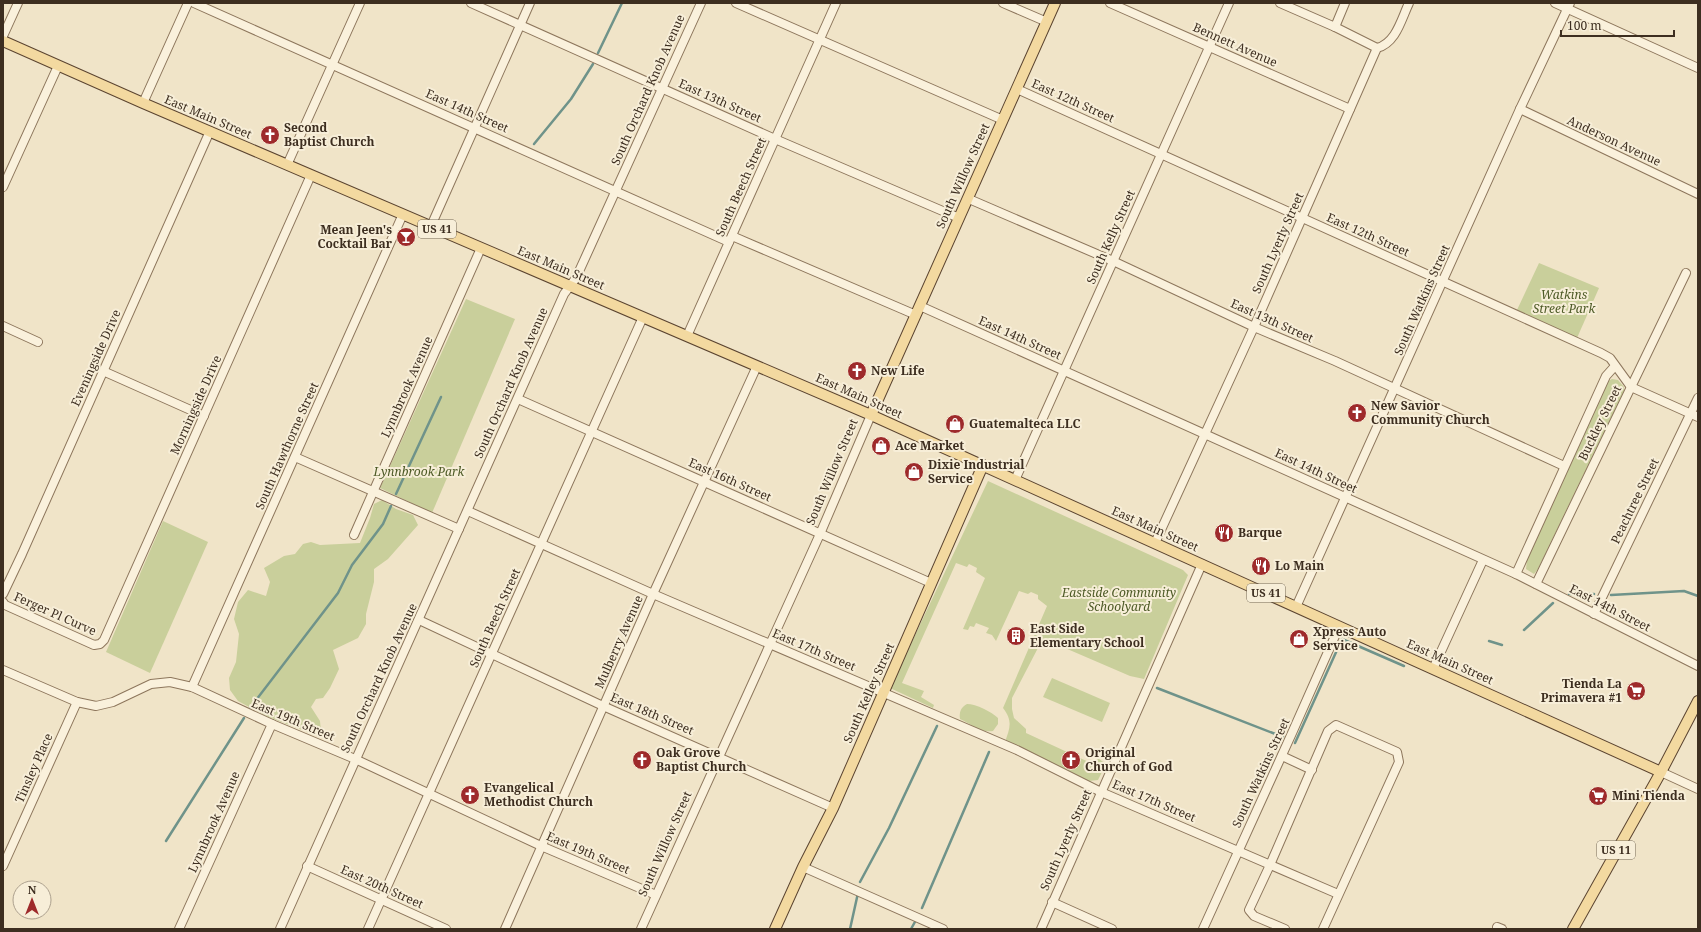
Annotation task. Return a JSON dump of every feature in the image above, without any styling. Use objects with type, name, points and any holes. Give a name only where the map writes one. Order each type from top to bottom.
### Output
[{"type":"main road","name":"South Willow Street","points":[[871,415],[1055,3]]},
{"type":"main road","name":"East Main Street","points":[[3,42],[871,415],[1661,772]]},
{"type":"main road","name":"South Kelley Street","points":[[775,929],[803,867],[833,808],[882,692],[982,466]]},
{"type":"main road","name":"US 11","points":[[1573,929],[1661,772],[1698,701]]},
{"type":"street","points":[[3,36],[18,3]]},
{"type":"street","points":[[143,103],[188,3]]},
{"type":"street","name":"East 14th Street","points":[[194,3],[616,191],[731,239],[918,310],[1064,370],[1516,574],[1698,666]]},
{"type":"street","points":[[288,164],[360,3]]},
{"type":"street","name":"East 13th Street","points":[[471,3],[776,139],[959,218]]},
{"type":"street","points":[[431,226],[530,3]]},
{"type":"street","name":"South Orchard Knob Avenue","points":[[280,929],[564,294],[576,278],[701,3]]},
{"type":"street","points":[[736,3],[1002,120]]},
{"type":"street","name":"South Beech Street","points":[[687,336],[836,3]]},
{"type":"street","points":[[1003,3],[1047,22]]},
{"type":"street","name":"Bennett Avenue","points":[[1110,3],[1210,46],[1350,110]]},
{"type":"street","name":"South Kelly Street","points":[[1015,480],[1229,3]]},
{"type":"street","points":[[1280,3],[1335,27],[1377,48],[1385,46],[1391,41],[1409,3]]},
{"type":"street","points":[[1335,27],[1345,3]]},
{"type":"street","points":[[1555,3],[1569,6],[1698,68]]},
{"type":"street","name":"South Watkins Street","points":[[1296,607],[1520,109],[1569,6]]},
{"type":"street","name":"South Lyerly Street","points":[[1155,543],[1254,327],[1377,48]]},
{"type":"street","points":[[3,187],[58,66]]},
{"type":"street","name":"East 12th Street","points":[[1016,89],[1601,353],[1610,358],[1631,386],[1694,416]]},
{"type":"street","name":"Anderson Avenue","points":[[1520,109],[1698,194]]},
{"type":"street","name":"Eveningside Drive","points":[[3,594],[210,131]]},
{"type":"street","name":"Morningside Drive","points":[[100,644],[105,636],[204,416],[311,174]]},
{"type":"street","name":"East 13th Street","points":[[968,199],[1113,261],[1254,327],[1336,362],[1564,466]]},
{"type":"street","name":"South Hawthorne Street","points":[[192,687],[404,214]]},
{"type":"street","name":"Lynnbrook Avenue","points":[[354,535],[481,248]]},
{"type":"street","name":"Buckley Street","points":[[1536,584],[1686,273]]},
{"type":"street","name":"South Beech Street","points":[[368,929],[430,794],[643,317]]},
{"type":"street","points":[[3,326],[38,342]]},
{"type":"street","name":"Mulberry Avenue","points":[[505,929],[653,594],[756,366]]},
{"type":"street","name":"Buckley Street","points":[[1516,574],[1606,376],[1616,366]]},
{"type":"street","points":[[103,371],[204,416]]},
{"type":"street","name":"Peachtree Street","points":[[1594,614],[1694,416],[1698,398]]},
{"type":"street","name":"East 16th Street","points":[[518,399],[931,584]]},
{"type":"street","name":"South Willow Street","points":[[641,929],[820,534],[871,415]]},
{"type":"street","points":[[295,458],[459,529]]},
{"type":"street","name":"East 17th Street","points":[[468,510],[653,594],[1017,750],[1101,792],[1338,894]]},
{"type":"street","points":[[1433,669],[1483,560]]},
{"type":"street","name":"South Lyerly Street","points":[[1041,929],[1202,564]]},
{"type":"street","name":"Ferger Pl Curve","points":[[3,602],[5,605],[94,645],[100,644]]},
{"type":"street","name":"East 18th Street","points":[[419,620],[604,706],[833,808]]},
{"type":"street","name":"South Watkins Street","points":[[1203,929],[1339,627]]},
{"type":"street","name":"East 19th Street","points":[[3,670],[77,702],[96,706],[113,702],[151,684],[170,682],[192,687],[272,724],[355,759],[541,846],[656,895]]},
{"type":"street","name":"Tinsley Place","points":[[3,866],[77,702]]},
{"type":"street","name":"Lynnbrook Avenue","points":[[179,929],[272,724]]},
{"type":"street","points":[[1285,929],[1254,916],[1249,910],[1328,731],[1336,726],[1397,752],[1399,762],[1323,929]]},
{"type":"street","points":[[1282,756],[1312,770]]},
{"type":"street","name":"East Main Street","points":[[1661,772],[1698,789]]},
{"type":"street","name":"East 20th Street","points":[[307,866],[446,929]]},
{"type":"street","points":[[803,867],[943,929]]},
{"type":"street","points":[[1052,902],[1112,929]]},
{"type":"green space","name":"Watkins Street Park","points":[[1539,263],[1599,288],[1577,338],[1517,310]]},
{"type":"green space","name":"Lynnbrook Park","points":[[466,299],[515,319],[432,513],[380,488]]},
{"type":"green space","points":[[1612,379],[1618,380],[1624,387],[1624,391],[1538,569],[1534,574],[1526,569],[1527,560],[1606,382]]},
{"type":"green space","name":"Eastside Community Schoolyard","points":[[988,481],[1183,570],[1188,575],[1144,679],[1130,676],[1051,642],[1039,646],[1012,698],[1014,718],[1026,729],[1026,733],[1093,764],[1095,759],[1099,759],[1106,764],[1098,780],[1089,781],[1005,742],[1010,725],[1003,708],[1047,606],[1038,599],[1038,595],[1031,592],[1028,594],[1019,591],[996,641],[992,635],[986,633],[989,628],[976,623],[974,627],[970,626],[968,630],[963,629],[985,578],[976,572],[977,568],[969,564],[967,567],[956,563],[902,683],[924,691],[921,697],[934,705],[933,708],[890,688]]},
{"type":"green space","points":[[382,500],[396,509],[413,515],[418,525],[388,559],[374,569],[374,582],[366,614],[366,624],[358,638],[333,650],[339,669],[330,688],[323,698],[316,699],[311,707],[320,721],[321,732],[315,735],[266,716],[238,701],[230,690],[229,678],[236,662],[239,634],[234,619],[238,602],[248,590],[266,596],[270,582],[264,568],[284,556],[295,554],[303,544],[311,542],[320,545],[360,543],[374,504]]},
{"type":"green space","points":[[163,521],[208,542],[150,673],[106,652]]},
{"type":"green space","points":[[1052,678],[1110,703],[1102,722],[1043,697]]},
{"type":"green space","points":[[967,704],[975,705],[984,709],[998,718],[998,724],[993,731],[984,731],[960,719],[961,710]]},
{"type":"waterway","points":[[598,53],[622,3]]},
{"type":"waterway","points":[[534,144],[571,99],[593,64]]},
{"type":"waterway","points":[[396,494],[441,397]]},
{"type":"waterway","points":[[250,708],[338,593],[352,565],[383,524],[391,506]]},
{"type":"waterway","points":[[1611,595],[1684,591],[1698,596]]},
{"type":"waterway","points":[[1569,594],[1594,594]]},
{"type":"waterway","points":[[1524,630],[1553,603]]},
{"type":"waterway","points":[[1295,743],[1342,639],[1404,666]]},
{"type":"waterway","points":[[1489,641],[1502,645]]},
{"type":"waterway","points":[[1157,688],[1283,737]]},
{"type":"waterway","points":[[166,841],[244,718]]},
{"type":"waterway","points":[[860,882],[889,828],[937,726]]},
{"type":"waterway","points":[[922,908],[989,752]]},
{"type":"waterway","points":[[850,929],[858,893]]},
{"type":"waterway","points":[[911,929],[916,920]]},
{"type":"place","name":"Second Baptist Church","points":[[270,135]]},
{"type":"place","name":"Mean Jeen's Cocktail Bar","points":[[406,237]]},
{"type":"place","name":"New Life","points":[[857,371]]},
{"type":"place","name":"New Savior Community Church","points":[[1357,413]]},
{"type":"place","name":"Guatemalteca LLC","points":[[955,424]]},
{"type":"place","name":"Ace Market","points":[[881,446]]},
{"type":"place","name":"Dixie Industrial Service","points":[[914,472]]},
{"type":"place","name":"Barque","points":[[1224,533]]},
{"type":"place","name":"Lo Main","points":[[1261,566]]},
{"type":"place","name":"East Side Elementary School","points":[[1016,636]]},
{"type":"place","name":"Xpress Auto Service","points":[[1299,639]]},
{"type":"place","name":"Tienda La Primavera #1","points":[[1636,691]]},
{"type":"place","name":"Oak Grove Baptist Church","points":[[642,760]]},
{"type":"place","name":"Original Church of God","points":[[1071,760]]},
{"type":"place","name":"Evangelical Methodist Church","points":[[470,795]]},
{"type":"place","name":"Mini Tienda","points":[[1598,796]]}]
